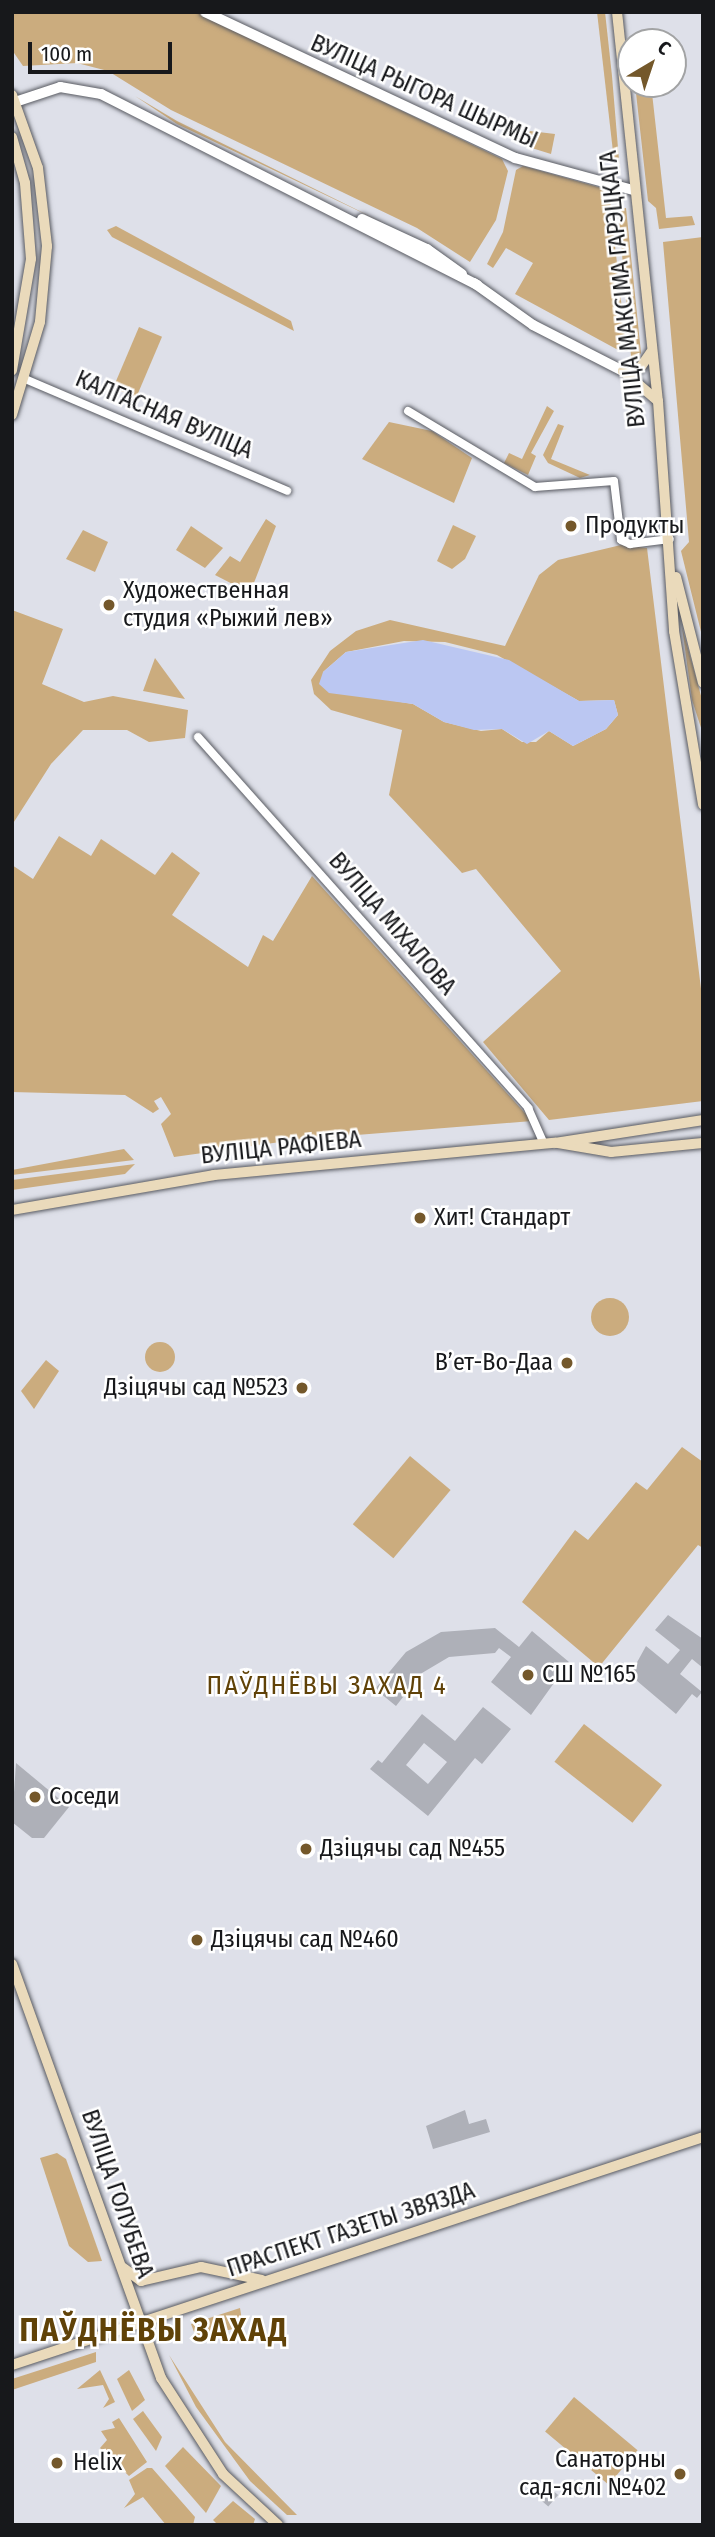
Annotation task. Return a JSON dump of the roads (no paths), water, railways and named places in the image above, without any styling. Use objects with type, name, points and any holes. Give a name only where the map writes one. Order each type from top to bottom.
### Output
[{"type":"main road","name":"ВУЛІЦА МАКСІМА ГАРЭЦКАГА","points":[[618,12],[632,190],[670,539],[674,631],[703,805]]},
{"type":"main road","points":[[12,415],[26,379],[40,322],[47,246],[38,168],[13,100]]},
{"type":"main road","points":[[12,137],[25,183],[31,246],[28,298],[12,370]]},
{"type":"main road","points":[[623,372],[640,368],[651,352]]},
{"type":"main road","points":[[623,372],[657,401]]},
{"type":"main road","name":"ВУЛІЦА МАКСІМА ГАРЭЦКАГА","points":[[671,562],[703,683]]},
{"type":"main road","name":"ВУЛІЦА РАФІЕВА","points":[[12,1210],[228,1173],[550,1143],[699,1120]]},
{"type":"main road","name":"ВУЛІЦА РАФІЕВА","points":[[550,1143],[611,1152],[699,1144]]},
{"type":"main road","name":"ВУЛІЦА ГОЛУБЕВА","points":[[12,1964],[140,2324],[162,2378],[194,2435],[229,2480],[278,2525]]},
{"type":"main road","name":"ПРАСПЕКТ ГАЗЕТЫ ЗВЯЗДА","points":[[12,2365],[703,2137]]},
{"type":"main road","points":[[119,2262],[141,2281],[197,2267],[265,2280]]},
{"type":"street","name":"ВУЛІЦА РЫГОРА ШЫРМЫ","points":[[205,12],[503,153],[572,177],[632,190]]},
{"type":"street","points":[[13,100],[60,87],[101,94],[336,209],[427,248],[533,325],[623,372]]},
{"type":"street","name":"КАЛГАСНАЯ ВУЛІЦА","points":[[26,379],[286,491]]},
{"type":"street","points":[[408,411],[535,487],[614,481],[621,540],[629,544],[670,539]]},
{"type":"street","name":"ВУЛІЦА МІХАЛОВА","points":[[198,737],[528,1108],[550,1143]]},
{"type":"water","points":[[423,640],[509,660],[579,701],[614,700],[618,715],[606,729],[573,746],[549,731],[527,744],[502,729],[474,730],[444,722],[413,704],[329,693],[319,684],[323,672],[346,652]]},
{"type":"place","name":"Продукты","points":[[571,526]]},
{"type":"place","name":"Художественная студия «Рыжий лев»","points":[[109,605]]},
{"type":"place","name":"Хит! Стандарт","points":[[420,1218]]},
{"type":"place","name":"Вʼет-Во-Даа","points":[[567,1363]]},
{"type":"place","name":"Дзіцячы сад №523","points":[[302,1388]]},
{"type":"place","name":"СШ №165","points":[[528,1675]]},
{"type":"place","name":"Соседи","points":[[35,1797]]},
{"type":"place","name":"Дзіцячы сад №455","points":[[306,1849]]},
{"type":"place","name":"Дзіцячы сад №460","points":[[197,1940]]},
{"type":"place","name":"Helix","points":[[57,2463]]},
{"type":"place","name":"Санаторны сад-яслі №402","points":[[680,2474]]},
{"type":"district","name":"ПАЎДНЁВЫ ЗАХАД 4","points":[[327,1686]]},
{"type":"district","name":"ПАЎДНЁВЫ ЗАХАД","points":[[154,2330]]}]
